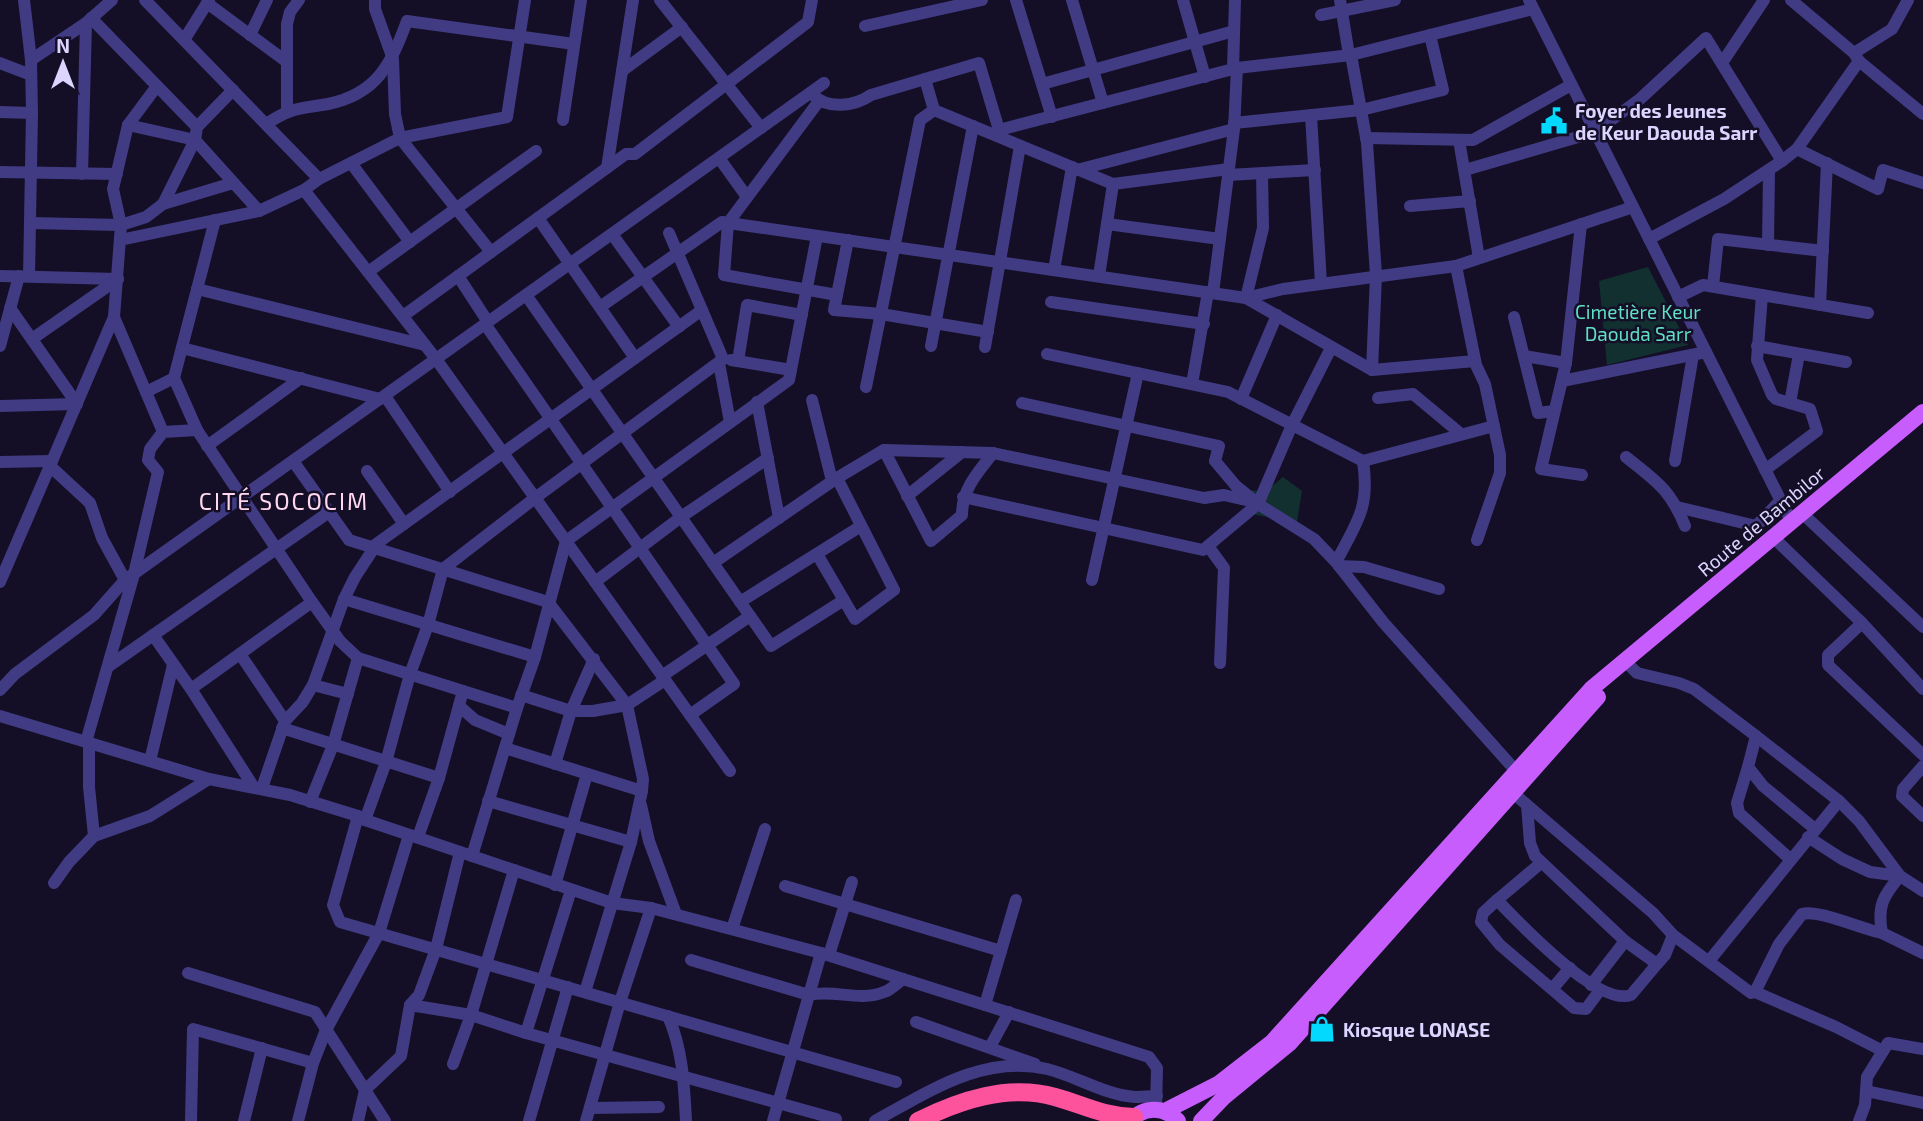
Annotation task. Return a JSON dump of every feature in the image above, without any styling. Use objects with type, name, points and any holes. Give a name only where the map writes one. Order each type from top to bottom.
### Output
[{"type":"highway","points":[[919,1121],[971,1099],[1022,1091],[1055,1097],[1101,1113],[1132,1119]]},
{"type":"main road","name":"Route de Bambilor","points":[[1623,664],[1798,518],[1920,421]]},
{"type":"main road","points":[[1132,1119],[1148,1110],[1164,1109],[1218,1084],[1282,1033],[1591,689],[1623,664]]},
{"type":"main road","points":[[1201,1121],[1224,1097],[1290,1043],[1604,690],[1623,664]]},
{"type":"street","points":[[0,346],[10,308],[24,276],[30,223],[31,60],[24,0]]},
{"type":"street","points":[[31,60],[88,21],[112,0]]},
{"type":"street","points":[[145,0],[319,179]]},
{"type":"street","points":[[250,35],[267,0]]},
{"type":"street","points":[[287,110],[287,24],[290,12],[299,0]]},
{"type":"street","points":[[375,0],[375,9],[393,59],[395,114],[400,138],[491,252]]},
{"type":"street","points":[[120,240],[260,211],[400,138],[507,117],[525,0]]},
{"type":"street","points":[[563,120],[581,0]]},
{"type":"street","points":[[607,168],[633,0]]},
{"type":"street","points":[[660,0],[761,128]]},
{"type":"street","points":[[403,316],[626,154],[635,154],[808,22],[812,0]]},
{"type":"street","points":[[865,26],[982,0]]},
{"type":"street","points":[[1016,0],[1052,117]]},
{"type":"street","points":[[1072,0],[1103,103]]},
{"type":"street","points":[[1183,0],[1205,77]]},
{"type":"street","points":[[1192,384],[1220,239],[1234,126],[1235,0]]},
{"type":"street","points":[[1321,15],[1341,6],[1395,0]]},
{"type":"street","points":[[1722,63],[1763,0]]},
{"type":"street","points":[[1791,0],[1856,57],[1920,107]]},
{"type":"street","points":[[1649,239],[1724,199],[1797,149],[1856,57],[1892,29],[1908,0]]},
{"type":"street","points":[[184,40],[208,1],[287,62]]},
{"type":"street","points":[[998,133],[1235,69],[1350,55],[1531,5],[1678,297],[1699,354],[1780,501],[1923,627]]},
{"type":"street","points":[[1341,6],[1366,138],[1376,275],[1372,370]]},
{"type":"street","points":[[88,21],[157,86],[233,183],[260,211]]},
{"type":"street","points":[[82,174],[88,21]]},
{"type":"street","points":[[266,124],[287,110],[331,103],[365,90],[393,59],[407,21],[574,44]]},
{"type":"street","points":[[622,71],[682,27]]},
{"type":"street","points":[[1042,84],[1234,31]]},
{"type":"street","points":[[1075,169],[1234,126],[1361,110],[1443,90],[1430,35]]},
{"type":"street","points":[[1465,170],[1595,132],[1640,99],[1706,38],[1782,161]]},
{"type":"street","points":[[0,63],[31,75]]},
{"type":"street","points":[[815,97],[828,104],[855,103],[871,95],[979,63],[998,133]]},
{"type":"street","points":[[925,79],[934,110]]},
{"type":"street","points":[[824,83],[728,223],[724,275],[837,295]]},
{"type":"street","points":[[1366,138],[1473,140],[1571,85]]},
{"type":"street","points":[[0,582],[114,317],[121,225],[113,189],[128,125],[157,86]]},
{"type":"street","points":[[163,204],[196,134],[233,90]]},
{"type":"street","points":[[0,690],[15,674],[93,615],[130,577],[761,128],[815,97]]},
{"type":"street","points":[[934,110],[998,133],[1020,146],[1113,184],[1228,172],[1314,170]]},
{"type":"street","points":[[866,387],[920,120],[934,110]]},
{"type":"street","points":[[0,112],[32,113]]},
{"type":"street","points":[[1311,115],[1321,283]]},
{"type":"street","points":[[128,125],[196,134]]},
{"type":"street","points":[[931,346],[973,126]]},
{"type":"street","points":[[1459,140],[1479,258]]},
{"type":"street","points":[[985,347],[1020,146]]},
{"type":"street","points":[[1797,149],[1878,189],[1883,170],[1923,183]]},
{"type":"street","points":[[368,272],[536,151]]},
{"type":"street","points":[[719,158],[747,197]]},
{"type":"street","points":[[351,163],[410,242]]},
{"type":"street","points":[[1820,305],[1827,163]]},
{"type":"street","points":[[1054,270],[1075,169]]},
{"type":"street","points":[[1768,245],[1769,170]]},
{"type":"street","points":[[0,172],[117,174]]},
{"type":"street","points":[[1246,298],[1263,228],[1262,173]]},
{"type":"street","points":[[30,223],[121,225],[146,218],[163,204],[233,183]]},
{"type":"street","points":[[1099,276],[1113,184]]},
{"type":"street","points":[[304,190],[436,359],[730,771]]},
{"type":"street","points":[[1410,206],[1470,201]]},
{"type":"street","points":[[600,307],[722,222],[1246,298],[1321,283],[1456,266],[1633,207]]},
{"type":"street","points":[[538,218],[635,358]]},
{"type":"street","points":[[215,220],[174,378],[207,446],[312,602],[340,641],[358,658],[463,691],[571,711],[593,711],[627,705],[750,616]]},
{"type":"street","points":[[1107,224],[1220,239]]},
{"type":"street","points":[[1581,224],[1566,363],[1541,468],[1582,475]]},
{"type":"street","points":[[669,233],[721,361],[730,422]]},
{"type":"street","points":[[612,234],[678,327]]},
{"type":"street","points":[[358,1121],[365,1090],[401,1056],[410,1005],[419,995],[466,854],[488,801],[535,657],[566,541],[789,380],[817,236]]},
{"type":"street","points":[[1713,286],[1718,239],[1823,251]]},
{"type":"street","points":[[848,240],[834,310],[881,314],[988,332]]},
{"type":"street","points":[[1456,266],[1475,361],[1485,384],[1500,454],[1500,473],[1476,540]]},
{"type":"street","points":[[0,276],[118,279]]},
{"type":"street","points":[[458,276],[551,419],[734,684],[690,715]]},
{"type":"street","points":[[32,339],[118,279]]},
{"type":"street","points":[[1678,297],[1703,285],[1868,313]]},
{"type":"street","points":[[197,289],[425,345]]},
{"type":"street","points":[[526,295],[771,646],[844,600]]},
{"type":"street","points":[[1762,295],[1757,360],[1772,395],[1780,401],[1810,409],[1817,431],[1765,470]]},
{"type":"street","points":[[1246,298],[1372,370],[1475,361]]},
{"type":"street","points":[[1051,302],[1204,324]]},
{"type":"street","points":[[738,361],[747,305],[802,315]]},
{"type":"street","points":[[10,308],[76,404]]},
{"type":"street","points":[[257,787],[284,725],[313,685],[344,599],[373,548],[702,310]]},
{"type":"street","points":[[1241,399],[1277,315]]},
{"type":"street","points":[[114,317],[163,432]]},
{"type":"street","points":[[1514,317],[1538,413],[1554,411]]},
{"type":"street","points":[[1757,346],[1846,362]]},
{"type":"street","points":[[182,348],[382,397],[450,492]]},
{"type":"street","points":[[963,497],[1203,550],[1258,504],[1292,425],[1331,348]]},
{"type":"street","points":[[1047,354],[1228,392],[1363,461],[1494,426]]},
{"type":"street","points":[[1562,381],[1699,354]]},
{"type":"street","points":[[1675,461],[1699,354]]},
{"type":"street","points":[[1790,403],[1799,354]]},
{"type":"street","points":[[1524,356],[1566,363]]},
{"type":"street","points":[[791,370],[738,361],[721,361],[443,569],[386,762],[361,818],[333,905],[340,922],[895,1082]]},
{"type":"street","points":[[1092,580],[1138,373]]},
{"type":"street","points":[[146,392],[174,378]]},
{"type":"street","points":[[207,446],[301,378]]},
{"type":"street","points":[[1378,398],[1413,394],[1461,433]]},
{"type":"street","points":[[812,400],[834,480],[894,590],[855,619],[817,554]]},
{"type":"street","points":[[757,402],[779,518]]},
{"type":"street","points":[[1022,403],[1219,446],[1215,461],[1236,486],[1258,504],[1314,539],[1338,564],[1383,622],[1516,771]]},
{"type":"street","points":[[0,406],[76,404]]},
{"type":"street","points":[[94,836],[88,742],[158,472],[148,460],[150,449],[163,432],[197,430]]},
{"type":"street","points":[[713,563],[834,480],[884,450],[993,453],[1204,498],[1224,495],[1258,504]]},
{"type":"street","points":[[884,450],[931,541],[962,515],[963,497],[972,480],[993,453]]},
{"type":"street","points":[[907,496],[962,452]]},
{"type":"street","points":[[1626,457],[1665,488],[1685,526]]},
{"type":"street","points":[[595,582],[681,517],[768,458]]},
{"type":"street","points":[[293,461],[349,540],[548,602],[627,705],[643,779],[641,795],[631,842],[585,992]]},
{"type":"street","points":[[1338,564],[1363,510],[1366,482],[1363,461]]},
{"type":"street","points":[[0,462],[51,463],[88,500],[102,538],[130,577]]},
{"type":"street","points":[[367,471],[404,524]]},
{"type":"street","points":[[1677,507],[1756,526],[1780,501]]},
{"type":"street","points":[[109,666],[329,512]]},
{"type":"street","points":[[740,602],[861,526]]},
{"type":"street","points":[[1774,538],[1862,624],[1923,689]]},
{"type":"street","points":[[1208,546],[1224,568],[1220,663]]},
{"type":"street","points":[[1338,564],[1364,567],[1439,589]]},
{"type":"street","points":[[344,599],[535,657]]},
{"type":"street","points":[[191,689],[312,602]]},
{"type":"street","points":[[1862,624],[1828,655],[1828,665],[1923,755]]},
{"type":"street","points":[[153,635],[257,787]]},
{"type":"street","points":[[240,654],[284,725],[333,745],[439,778]]},
{"type":"street","points":[[310,802],[333,745],[358,658]]},
{"type":"street","points":[[555,764],[571,711],[594,659]]},
{"type":"street","points":[[1623,664],[1637,673],[1694,689],[1839,801],[1860,821],[1900,876],[1923,891]]},
{"type":"street","points":[[150,761],[173,665]]},
{"type":"street","points":[[313,685],[348,694]]},
{"type":"street","points":[[298,1121],[313,1063],[326,1030],[379,933],[413,836],[439,778],[463,691]]},
{"type":"street","points":[[458,706],[475,720],[509,734]]},
{"type":"street","points":[[0,716],[209,779],[257,787],[310,802],[612,903],[651,908],[825,954],[1149,1057],[1157,1069],[1164,1109]]},
{"type":"street","points":[[1756,736],[1737,803],[1739,813],[1790,859]]},
{"type":"street","points":[[505,748],[587,774],[641,795]]},
{"type":"street","points":[[1923,766],[1903,789],[1902,796],[1923,816]]},
{"type":"street","points":[[1748,767],[1763,786],[1811,833],[1842,859],[1870,872],[1900,876]]},
{"type":"street","points":[[555,885],[587,774]]},
{"type":"street","points":[[54,883],[69,862],[94,836],[150,816],[209,779]]},
{"type":"street","points":[[1512,792],[1653,913],[1673,934],[1746,990],[1836,1027],[1883,1051]]},
{"type":"street","points":[[641,795],[649,841],[676,915]]},
{"type":"street","points":[[488,801],[571,827],[631,842]]},
{"type":"street","points":[[1709,961],[1839,801]]},
{"type":"street","points":[[1527,805],[1530,843],[1541,863],[1625,941],[1657,964]]},
{"type":"street","points":[[732,929],[765,829]]},
{"type":"street","points":[[1541,863],[1483,913],[1483,928],[1508,952],[1580,1010],[1586,1009],[1596,987],[1625,941]]},
{"type":"street","points":[[453,1064],[471,1015],[514,870]]},
{"type":"street","points":[[1882,933],[1878,912],[1888,891],[1900,876]]},
{"type":"street","points":[[773,1121],[809,995],[852,882]]},
{"type":"street","points":[[785,886],[1001,951]]},
{"type":"street","points":[[526,1033],[571,890]]},
{"type":"street","points":[[985,1005],[1016,900]]},
{"type":"street","points":[[1497,900],[1570,968],[1614,997],[1631,995],[1665,955],[1673,934]]},
{"type":"street","points":[[586,1121],[620,1002],[651,908]]},
{"type":"street","points":[[1755,992],[1779,944],[1802,914],[1820,913],[1882,933],[1923,953]]},
{"type":"street","points":[[691,960],[809,995],[821,992],[862,996],[885,992],[903,979]]},
{"type":"street","points":[[1553,988],[1570,968]]},
{"type":"street","points":[[188,973],[314,1012],[385,1121]]},
{"type":"street","points":[[533,1120],[568,987]]},
{"type":"street","points":[[410,1005],[471,1015],[526,1033],[836,1119]]},
{"type":"street","points":[[990,1047],[1009,1012]]},
{"type":"street","points":[[668,1016],[678,1038],[684,1077],[686,1121]]},
{"type":"street","points":[[916,1022],[1164,1109]]},
{"type":"street","points":[[191,1121],[193,1029],[313,1063]]},
{"type":"street","points":[[1859,1121],[1866,1105],[1867,1077],[1888,1043],[1923,1049]]},
{"type":"street","points":[[244,1121],[262,1048]]},
{"type":"street","points":[[875,1121],[938,1086],[975,1071],[999,1067],[1046,1069]]},
{"type":"street","points":[[1866,1091],[1923,1103]]},
{"type":"street","points":[[634,1107],[634,1121]]},
{"type":"street","points":[[590,1108],[659,1107]]},
{"type":"green space","name":"Cimetière Keur Daouda Sarr","points":[[1648,267],[1688,345],[1607,365],[1599,281]]},
{"type":"green space","points":[[1283,477],[1302,491],[1297,522],[1256,515],[1248,503],[1250,490],[1265,492]]},
{"type":"place","name":"Foyer des Jeunes de Keur Daouda Sarr","points":[[1554,121]]},
{"type":"place","name":"Kiosque LONASE","points":[[1322,1029]]},
{"type":"district","name":"CITÉ SOCOCIM","points":[[284,501]]}]
